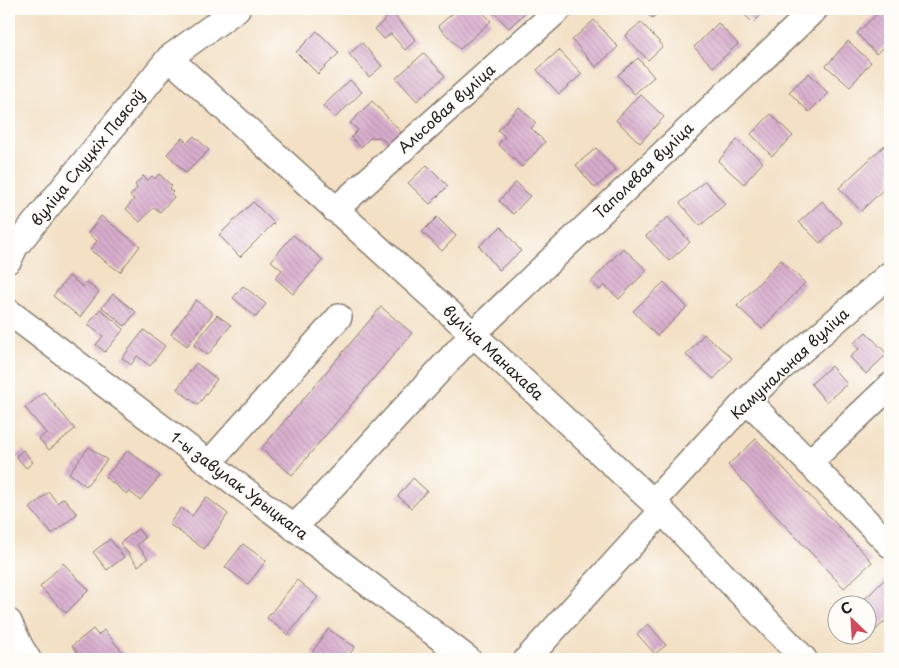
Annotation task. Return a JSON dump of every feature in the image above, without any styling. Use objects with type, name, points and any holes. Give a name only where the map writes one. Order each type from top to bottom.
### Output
[{"type":"street","points":[[169,58],[237,9]]},
{"type":"street","name":"Альсовая вуліца","points":[[335,210],[559,9]]},
{"type":"street","name":"Таполевая вуліца","points":[[294,528],[473,334],[815,9]]},
{"type":"street","name":"вуліца Манахава","points":[[169,58],[473,334],[658,507],[804,659]]},
{"type":"street","name":"вуліца Слуцкіх Паясоў","points":[[9,260],[15,248],[169,58]]},
{"type":"street","name":"Камунальная вуліца","points":[[527,659],[747,400],[890,274]]},
{"type":"street","name":"1-ы завулак Урыцкага","points":[[9,312],[468,659]]},
{"type":"street","points":[[209,464],[339,317]]},
{"type":"street","points":[[809,463],[888,393]]},
{"type":"street","points":[[747,400],[890,545]]},
{"type":"street","points":[[9,622],[28,659]]},
{"type":"building","points":[[458,9],[480,9],[491,21],[460,49],[438,26]]},
{"type":"building","points":[[490,9],[529,9],[509,28]]},
{"type":"building","points":[[643,9],[663,9],[652,18]]},
{"type":"building","points":[[739,9],[767,9],[753,23]]},
{"type":"building","points":[[882,9],[889,9],[890,11],[890,40],[876,54],[857,33]]},
{"type":"building","points":[[392,13],[416,40],[405,50],[391,34],[384,39],[375,29]]},
{"type":"building","points":[[594,20],[618,47],[596,67],[572,40]]},
{"type":"building","points":[[641,22],[663,46],[648,60],[625,36]]},
{"type":"building","points":[[718,23],[738,44],[713,67],[694,47]]},
{"type":"building","points":[[317,31],[339,53],[318,74],[296,52]]},
{"type":"building","points":[[848,41],[871,62],[850,87],[826,66]]},
{"type":"building","points":[[362,43],[382,66],[369,77],[349,54]]},
{"type":"building","points":[[559,50],[582,74],[559,94],[537,70]]},
{"type":"building","points":[[424,53],[445,76],[417,101],[396,78]]},
{"type":"building","points":[[638,58],[654,77],[634,94],[618,75]]},
{"type":"building","points":[[809,73],[828,93],[809,112],[789,92]]},
{"type":"building","points":[[350,80],[362,92],[335,118],[323,106]]},
{"type":"building","points":[[640,94],[664,117],[640,143],[616,120]]},
{"type":"building","points":[[372,101],[401,132],[388,145],[380,137],[370,138],[361,147],[351,137],[358,130],[350,123]]},
{"type":"building","points":[[519,107],[536,123],[531,128],[545,142],[522,167],[498,144],[505,137],[498,130]]},
{"type":"building","points":[[771,114],[793,136],[772,156],[751,134]]},
{"type":"building","points":[[194,136],[209,150],[186,173],[167,154],[182,138],[187,143]]},
{"type":"building","points":[[737,140],[763,162],[744,184],[718,161]]},
{"type":"building","points":[[885,145],[890,150],[890,183],[861,211],[839,188]]},
{"type":"building","points":[[596,148],[616,170],[595,188],[576,165]]},
{"type":"building","points":[[427,165],[448,186],[430,204],[408,183]]},
{"type":"building","points":[[159,174],[172,186],[169,189],[173,192],[171,194],[174,197],[160,212],[154,207],[140,222],[126,209],[134,199],[130,196],[137,188],[135,185],[143,176],[148,180],[152,176],[155,179]]},
{"type":"building","points":[[705,181],[725,204],[700,226],[680,203]]},
{"type":"building","points":[[516,182],[530,196],[513,214],[499,201]]},
{"type":"building","points":[[822,201],[842,223],[820,243],[799,222]]},
{"type":"building","points":[[253,202],[274,223],[240,257],[219,235]]},
{"type":"building","points":[[101,216],[140,246],[120,272],[90,250],[97,241],[88,233]]},
{"type":"building","points":[[437,217],[456,236],[442,251],[422,232]]},
{"type":"building","points":[[668,217],[690,242],[669,261],[646,236]]},
{"type":"building","points":[[501,227],[521,251],[499,270],[479,246]]},
{"type":"building","points":[[293,235],[323,260],[293,294],[275,278],[282,270],[271,261]]},
{"type":"building","points":[[623,248],[647,270],[619,299],[604,285],[600,290],[591,282]]},
{"type":"building","points":[[781,260],[805,283],[762,329],[737,306]]},
{"type":"building","points":[[69,276],[83,287],[86,282],[99,292],[80,317],[53,296]]},
{"type":"building","points":[[664,282],[687,307],[657,336],[633,311]]},
{"type":"building","points":[[243,286],[266,304],[256,317],[233,298]]},
{"type":"building","points":[[113,294],[136,312],[125,326],[102,307]]},
{"type":"building","points":[[196,300],[213,313],[187,346],[171,334]]},
{"type":"building","points":[[381,307],[412,333],[292,475],[261,449]]},
{"type":"building","points":[[100,309],[124,329],[105,352],[96,345],[103,336],[88,325]]},
{"type":"building","points":[[217,315],[231,325],[208,355],[194,345]]},
{"type":"building","points":[[144,330],[165,346],[150,366],[137,356],[131,365],[122,358]]},
{"type":"building","points":[[866,332],[887,354],[866,374],[850,357],[859,349],[854,343]]},
{"type":"building","points":[[704,334],[732,358],[714,379],[686,355]]},
{"type":"building","points":[[196,363],[217,379],[198,405],[177,389]]},
{"type":"building","points":[[831,366],[847,384],[826,402],[811,384]]},
{"type":"building","points":[[44,392],[75,429],[49,450],[39,439],[46,433],[25,408]]},
{"type":"building","points":[[756,439],[872,562],[844,588],[728,465]]},
{"type":"building","points":[[89,447],[107,460],[86,486],[69,473]]},
{"type":"building","points":[[23,450],[33,462],[26,468],[16,456]]},
{"type":"building","points":[[128,450],[160,476],[140,500],[129,491],[127,494],[105,477]]},
{"type":"building","points":[[413,478],[427,491],[411,508],[398,496]]},
{"type":"building","points":[[49,492],[57,503],[64,498],[77,514],[52,534],[30,508]]},
{"type":"building","points":[[206,497],[228,514],[204,549],[169,524],[181,508],[192,516]]},
{"type":"building","points":[[138,529],[145,538],[137,545],[148,558],[138,566],[120,543]]},
{"type":"building","points":[[110,539],[124,557],[107,570],[93,552]]},
{"type":"building","points":[[243,544],[266,561],[248,584],[225,567]]},
{"type":"building","points":[[63,563],[89,590],[66,613],[40,587]]},
{"type":"building","points":[[888,576],[890,578],[890,616],[876,630],[876,596],[868,596]]},
{"type":"building","points":[[297,580],[318,597],[288,635],[267,618]]},
{"type":"building","points":[[648,624],[666,645],[655,654],[637,634]]},
{"type":"building","points":[[93,629],[98,635],[104,630],[125,655],[120,659],[83,659],[72,646]]},
{"type":"building","points":[[328,629],[355,647],[346,659],[319,659],[311,654]]}]
